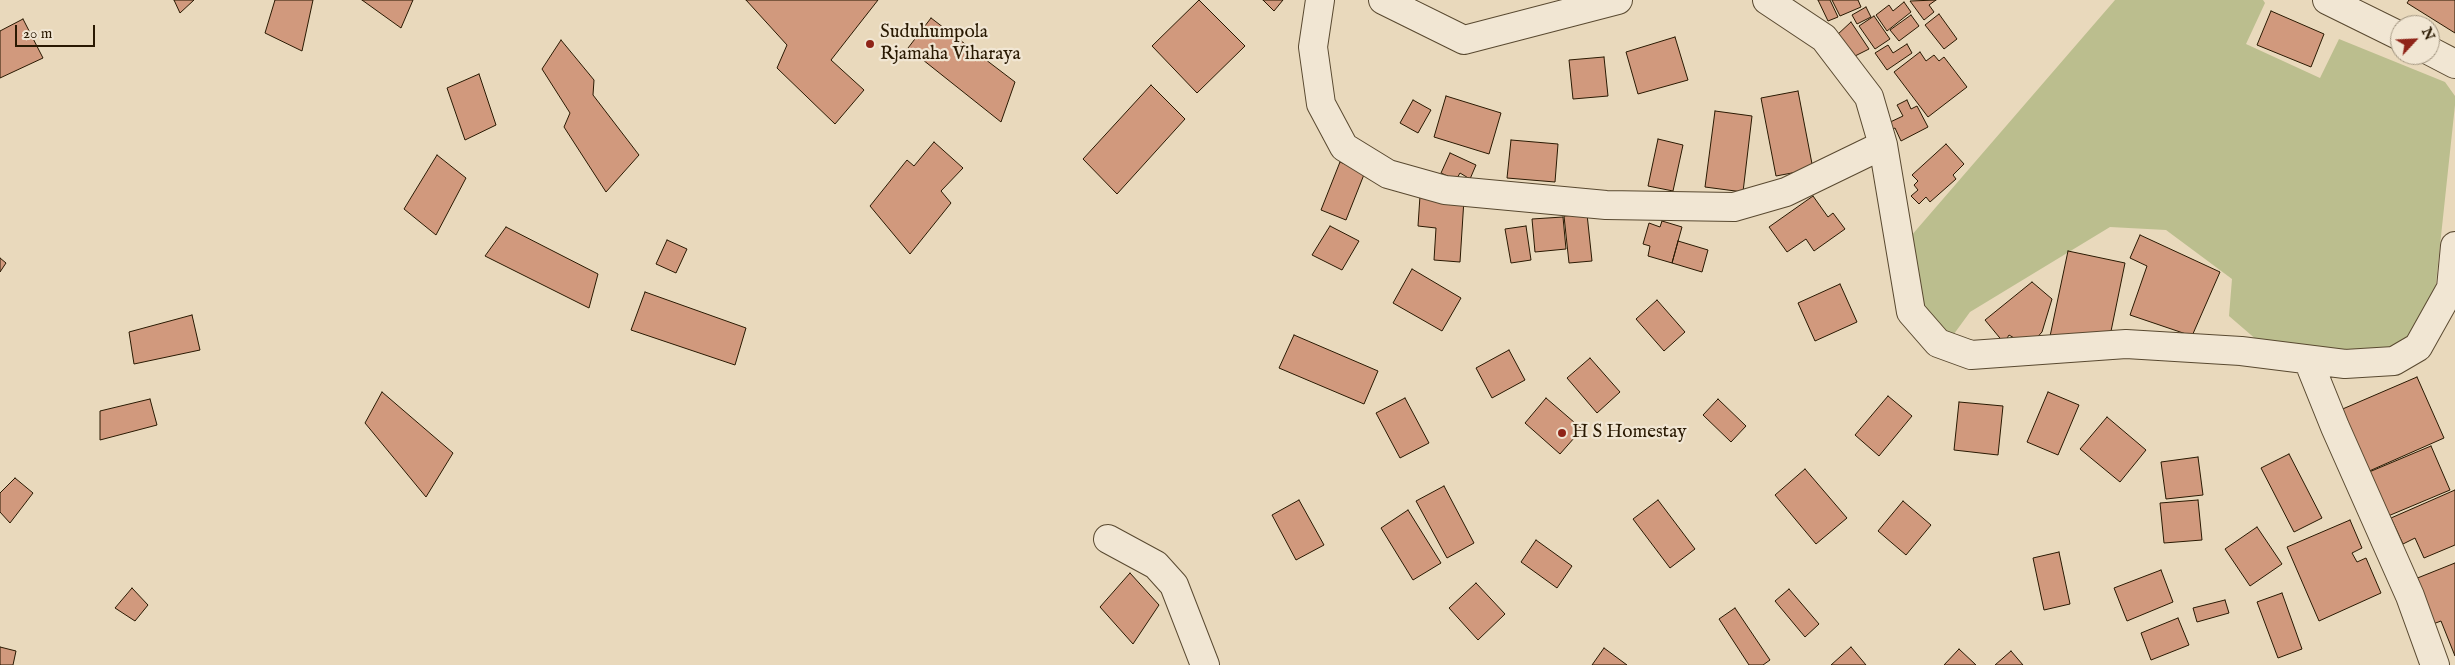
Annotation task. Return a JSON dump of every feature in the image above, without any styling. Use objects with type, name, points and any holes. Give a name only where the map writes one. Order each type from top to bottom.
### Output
[{"type":"street","points":[[1320,0],[1313,47],[1321,104],[1344,148],[1388,174],[1445,190],[1606,205],[1734,207],[1786,192],[1882,145]]},
{"type":"street","points":[[1383,0],[1464,40],[1618,0]]},
{"type":"street","points":[[1767,0],[1824,38],[1869,98],[1882,145],[1911,312],[1938,343],[1972,355],[2126,344],[2241,350],[2345,364],[2394,361],[2418,347],[2451,288],[2455,246]]},
{"type":"street","points":[[2327,0],[2390,31]]},
{"type":"street","points":[[2440,56],[2455,64]]},
{"type":"street","points":[[2308,360],[2335,427],[2410,596],[2435,665]]},
{"type":"street","points":[[1108,539],[1156,565],[1174,585],[1205,665]]},
{"type":"green space","points":[[2115,0],[2263,0],[2265,3],[2246,44],[2320,78],[2339,39],[2390,60],[2390,65],[2403,65],[2445,82],[2455,96],[2433,311],[2410,347],[2377,361],[2258,341],[2229,316],[2232,279],[2166,230],[2110,227],[1970,312],[1951,338],[1910,293],[1911,236]]},
{"type":"building","points":[[174,0],[194,0],[180,13]]},
{"type":"building","points":[[275,0],[313,0],[302,51],[265,33]]},
{"type":"building","points":[[362,0],[413,0],[401,28]]},
{"type":"building","points":[[746,0],[878,0],[831,60],[864,90],[835,124],[777,68],[787,45]]},
{"type":"building","points":[[1199,0],[1245,46],[1197,93],[1152,46]]},
{"type":"building","points":[[1263,0],[1283,0],[1274,11]]},
{"type":"building","points":[[1818,0],[1830,0],[1838,17],[1828,21]]},
{"type":"building","points":[[1832,0],[1858,0],[1861,7],[1840,16]]},
{"type":"building","points":[[1936,0],[1929,5],[1934,12],[1924,20],[1910,1]]},
{"type":"building","points":[[2409,0],[2455,0],[2455,33],[2440,24],[2440,15],[2426,15],[2407,3]]},
{"type":"building","points":[[1904,2],[1911,12],[1887,31],[1876,15],[1889,5],[1893,11]]},
{"type":"building","points":[[1866,7],[1871,17],[1857,24],[1852,15]]},
{"type":"building","points":[[2271,11],[2324,34],[2311,67],[2257,45]]},
{"type":"building","points":[[1939,14],[1957,39],[1944,49],[1925,25]]},
{"type":"building","points":[[1911,15],[1919,26],[1899,41],[1890,30]]},
{"type":"building","points":[[1874,16],[1890,39],[1875,49],[1859,26]]},
{"type":"building","points":[[931,18],[1015,82],[1001,122],[908,48]]},
{"type":"building","points":[[23,19],[43,58],[0,78],[0,31]]},
{"type":"building","points":[[1851,22],[1869,49],[1851,58],[1837,35]]},
{"type":"building","points":[[1675,37],[1688,80],[1638,94],[1626,52]]},
{"type":"building","points":[[561,40],[594,80],[593,95],[639,155],[606,192],[564,127],[570,113],[542,69]]},
{"type":"building","points":[[1907,44],[1912,53],[1887,70],[1875,53],[1888,45],[1893,53]]},
{"type":"building","points":[[1920,52],[1926,61],[1934,55],[1939,61],[1944,57],[1967,87],[1928,117],[1894,72]]},
{"type":"building","points":[[1604,57],[1608,96],[1573,99],[1569,60]]},
{"type":"building","points":[[479,74],[496,125],[465,140],[447,88]]},
{"type":"building","points":[[1151,85],[1185,119],[1117,194],[1083,159]]},
{"type":"building","points":[[1798,91],[1813,169],[1776,176],[1761,98]]},
{"type":"building","points":[[1446,96],[1501,113],[1489,154],[1434,137]]},
{"type":"building","points":[[1413,100],[1431,110],[1418,133],[1400,123]]},
{"type":"building","points":[[1907,100],[1911,109],[1917,106],[1928,127],[1901,141],[1895,128],[1890,130],[1886,124],[1903,116],[1897,105]]},
{"type":"building","points":[[1715,111],[1752,116],[1743,192],[1705,187]]},
{"type":"building","points":[[1658,139],[1683,145],[1673,191],[1648,186]]},
{"type":"building","points":[[1511,140],[1558,144],[1555,182],[1507,178]]},
{"type":"building","points":[[934,142],[963,168],[941,191],[951,203],[910,254],[870,206],[907,160],[914,166]]},
{"type":"building","points":[[1946,144],[1964,164],[1953,175],[1956,179],[1930,202],[1926,197],[1919,204],[1911,196],[1918,190],[1914,185],[1918,181],[1912,175]]},
{"type":"building","points":[[1450,153],[1476,165],[1470,179],[1460,173],[1456,180],[1441,173]]},
{"type":"building","points":[[437,155],[466,178],[436,235],[404,209]]},
{"type":"building","points":[[1340,162],[1365,172],[1346,220],[1321,210]]},
{"type":"building","points":[[1420,196],[1464,199],[1460,262],[1434,260],[1436,228],[1418,226]]},
{"type":"building","points":[[1813,196],[1828,217],[1833,213],[1845,229],[1814,251],[1806,239],[1787,252],[1769,227]]},
{"type":"building","points":[[1587,214],[1592,261],[1569,263],[1564,216]]},
{"type":"building","points":[[1563,217],[1566,249],[1535,252],[1532,219]]},
{"type":"building","points":[[1662,221],[1682,227],[1672,263],[1648,256],[1650,246],[1643,244],[1649,223],[1660,227]]},
{"type":"building","points":[[1330,226],[1359,241],[1342,270],[1312,255]]},
{"type":"building","points":[[1526,226],[1531,260],[1511,263],[1505,229]]},
{"type":"building","points":[[506,227],[598,274],[589,308],[485,256]]},
{"type":"building","points":[[2140,235],[2220,272],[2192,336],[2130,315],[2147,266],[2130,258]]},
{"type":"building","points":[[667,240],[687,249],[676,273],[656,264]]},
{"type":"building","points":[[1678,241],[1708,250],[1702,272],[1672,263]]},
{"type":"building","points":[[2068,251],[2125,263],[2109,341],[2049,341]]},
{"type":"building","points":[[0,258],[6,263],[0,272]]},
{"type":"building","points":[[1412,269],[1461,298],[1442,331],[1393,303]]},
{"type":"building","points":[[2032,282],[2052,299],[2042,332],[2032,343],[2009,335],[2004,343],[1985,320]]},
{"type":"building","points":[[1840,284],[1857,322],[1815,341],[1798,303]]},
{"type":"building","points":[[645,292],[746,328],[735,365],[631,330]]},
{"type":"building","points":[[1657,300],[1685,332],[1664,351],[1636,319]]},
{"type":"building","points":[[192,315],[200,350],[134,364],[129,332]]},
{"type":"building","points":[[1294,335],[1378,371],[1364,404],[1279,368]]},
{"type":"building","points":[[1509,350],[1525,380],[1492,398],[1476,368]]},
{"type":"building","points":[[1590,358],[1620,392],[1597,413],[1567,378]]},
{"type":"building","points":[[2417,377],[2444,438],[2358,476],[2331,414]]},
{"type":"building","points":[[382,392],[453,453],[426,497],[365,423]]},
{"type":"building","points":[[2048,392],[2079,405],[2058,455],[2027,442]]},
{"type":"building","points":[[1888,396],[1912,416],[1879,456],[1855,435]]},
{"type":"building","points":[[1405,398],[1429,443],[1400,458],[1376,413]]},
{"type":"building","points":[[1546,398],[1582,429],[1560,454],[1525,423]]},
{"type":"building","points":[[150,399],[157,425],[100,440],[100,411]]},
{"type":"building","points":[[1718,399],[1746,426],[1731,442],[1703,415]]},
{"type":"building","points":[[1959,402],[2003,406],[1998,455],[1954,450]]},
{"type":"building","points":[[2107,417],[2146,450],[2120,482],[2080,449]]},
{"type":"building","points":[[2431,446],[2450,490],[2381,519],[2362,475]]},
{"type":"building","points":[[2289,454],[2322,518],[2294,532],[2261,468]]},
{"type":"building","points":[[2198,457],[2203,495],[2166,499],[2161,462]]},
{"type":"building","points":[[1805,469],[1847,518],[1816,544],[1775,495]]},
{"type":"building","points":[[15,478],[33,493],[10,523],[0,512],[0,493]]},
{"type":"building","points":[[1444,486],[1474,543],[1447,558],[1416,501]]},
{"type":"building","points":[[2455,490],[2455,545],[2424,558],[2415,538],[2403,544],[2391,518]]},
{"type":"building","points":[[1299,500],[1324,545],[1296,560],[1272,515]]},
{"type":"building","points":[[1658,500],[1695,549],[1670,568],[1633,519]]},
{"type":"building","points":[[2198,500],[2202,540],[2164,543],[2160,503]]},
{"type":"building","points":[[1903,501],[1931,525],[1906,555],[1878,531]]},
{"type":"building","points":[[1408,510],[1441,563],[1413,580],[1381,528]]},
{"type":"building","points":[[2350,520],[2362,548],[2352,553],[2357,562],[2366,558],[2381,593],[2319,621],[2287,547]]},
{"type":"building","points":[[2257,527],[2282,564],[2250,586],[2225,549]]},
{"type":"building","points":[[1536,540],[1572,566],[1557,588],[1521,562]]},
{"type":"building","points":[[2059,552],[2070,604],[2044,610],[2033,558]]},
{"type":"building","points":[[2455,563],[2455,656],[2441,621],[2433,624],[2415,579]]},
{"type":"building","points":[[2161,570],[2173,602],[2127,621],[2114,588]]},
{"type":"building","points":[[1130,573],[1159,605],[1133,644],[1100,607]]},
{"type":"building","points":[[1476,583],[1505,614],[1478,640],[1449,608]]},
{"type":"building","points":[[132,588],[148,605],[135,621],[115,608]]},
{"type":"building","points":[[1789,589],[1819,624],[1805,637],[1775,601]]},
{"type":"building","points":[[2282,593],[2302,649],[2278,658],[2257,602]]},
{"type":"building","points":[[2225,600],[2229,613],[2197,622],[2193,608]]},
{"type":"building","points":[[1735,608],[1770,660],[1763,665],[1749,665],[1719,619]]},
{"type":"building","points":[[2178,618],[2189,645],[2151,660],[2141,633]]},
{"type":"building","points":[[0,647],[16,651],[13,665],[0,665]]},
{"type":"building","points":[[1851,647],[1866,665],[1831,665]]},
{"type":"building","points":[[1604,648],[1627,665],[1592,665]]},
{"type":"building","points":[[1959,649],[1976,665],[1944,665]]},
{"type":"building","points":[[2011,651],[2023,665],[1995,665]]},
{"type":"place","name":"Suduhumpola Rjamaha Viharaya","points":[[870,44]]},
{"type":"place","name":"H S Homestay","points":[[1562,433]]}]
